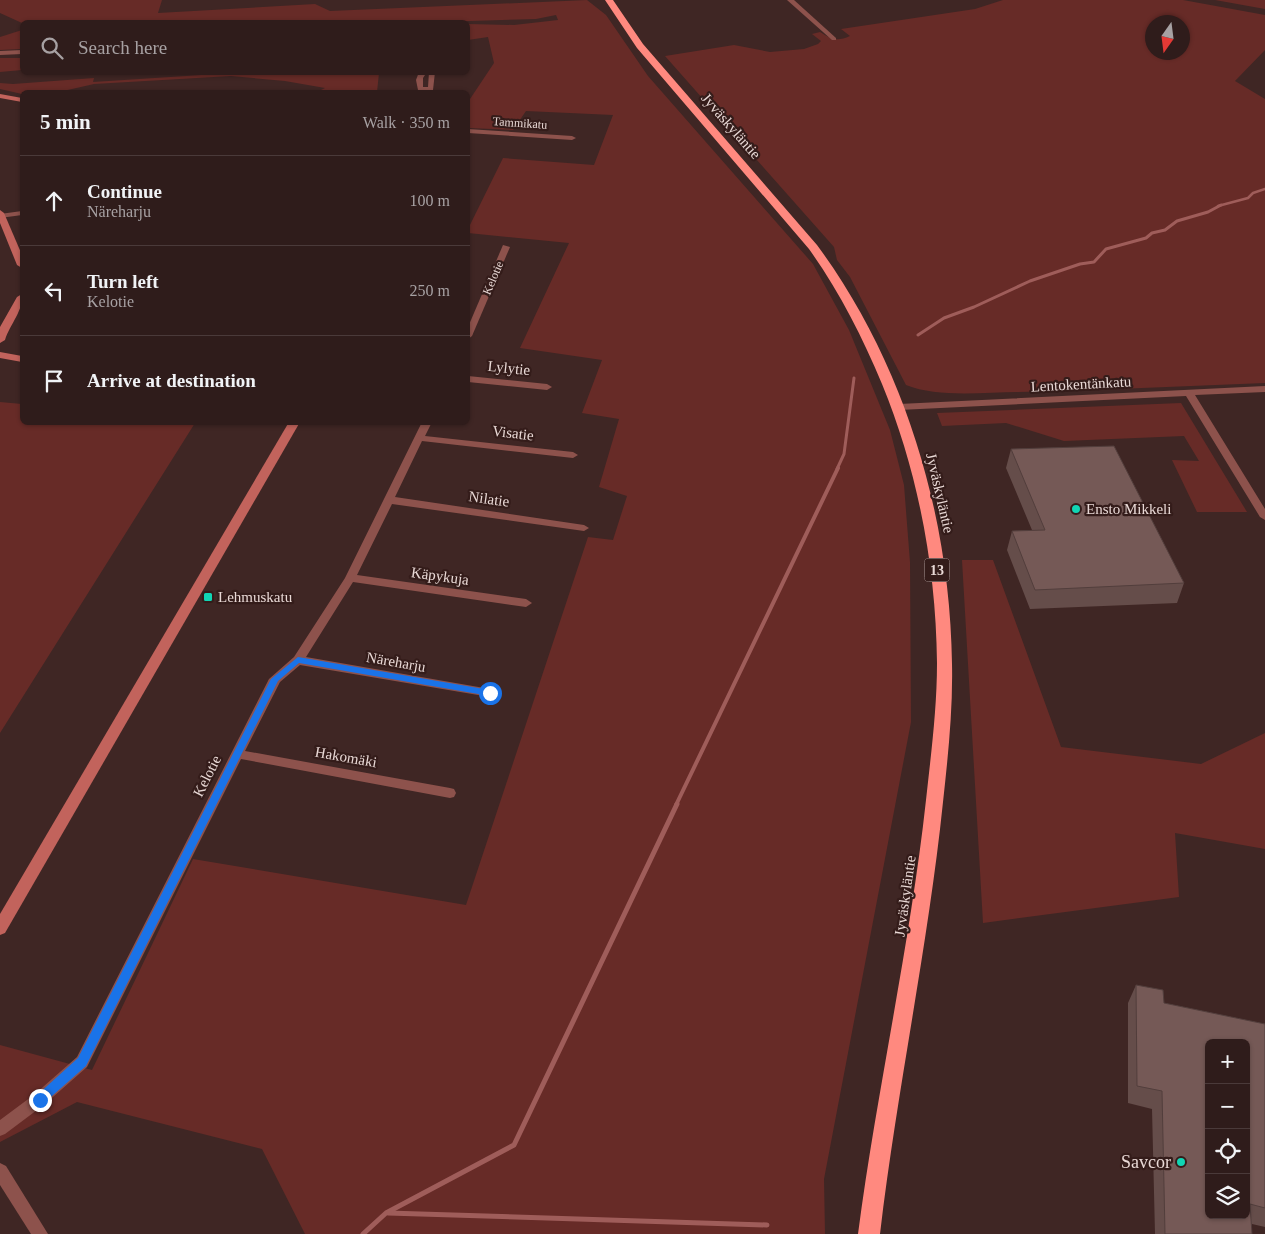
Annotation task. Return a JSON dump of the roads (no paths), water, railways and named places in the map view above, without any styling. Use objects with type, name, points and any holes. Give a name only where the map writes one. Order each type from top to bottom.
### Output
[{"type":"highway","name":"Jyväskyläntie","points":[[609,0],[646,52],[826,264],[866,332],[899,407],[931,526],[941,593],[944,647],[942,728],[932,826],[919,918],[869,1234]]},
{"type":"street","points":[[790,0],[834,38]]},
{"type":"street","points":[[0,53],[20,52]]},
{"type":"street","points":[[421,75],[418,82],[420,89],[431,89],[432,75]]},
{"type":"street","points":[[0,96],[20,100]]},
{"type":"street","name":"Tammikatu","points":[[470,131],[572,138]]},
{"type":"street","points":[[20,213],[1,215],[20,261]]},
{"type":"street","name":"Kelotie","points":[[471,320],[506,247]]},
{"type":"street","points":[[0,340],[2,330],[20,300]]},
{"type":"street","points":[[0,355],[20,359]]},
{"type":"street","name":"Lylytie","points":[[470,379],[547,387]]},
{"type":"street","name":"Lentokentänkatu","points":[[899,407],[1265,390]]},
{"type":"street","points":[[1190,394],[1265,517]]},
{"type":"street","points":[[0,928],[293,425]]},
{"type":"street","name":"Kelotie","points":[[0,1129],[40,1100],[82,1062],[275,679],[298,660],[350,578],[426,425]]},
{"type":"street","name":"Visatie","points":[[420,438],[573,455]]},
{"type":"street","name":"Nilatie","points":[[390,500],[584,528]]},
{"type":"street","name":"Käpykuja","points":[[350,578],[526,603]]},
{"type":"street","name":"Näreharju","points":[[298,660],[490,693]]},
{"type":"street","name":"Hakomäki","points":[[237,754],[450,793]]},
{"type":"street","points":[[0,1171],[40,1234]]},
{"type":"waterway","points":[[1220,205],[1248,198],[1253,193],[1265,189]]},
{"type":"waterway","points":[[918,335],[944,318],[974,307],[1030,281],[1080,264],[1094,262],[1106,249],[1146,238],[1152,233],[1165,230],[1177,221],[1208,212],[1220,205]]},
{"type":"waterway","points":[[837,469],[844,454],[854,378]]},
{"type":"waterway","points":[[676,805],[838,468]]},
{"type":"waterway","points":[[363,1234],[386,1213],[514,1145],[677,804]]},
{"type":"waterway","points":[[388,1213],[767,1225]]},
{"type":"place","name":"Ensto Mikkeli","points":[[1076,509]]},
{"type":"place","name":"Lehmuskatu","points":[[208,597]]},
{"type":"place","name":"Savcor","points":[[1181,1162]]}]
